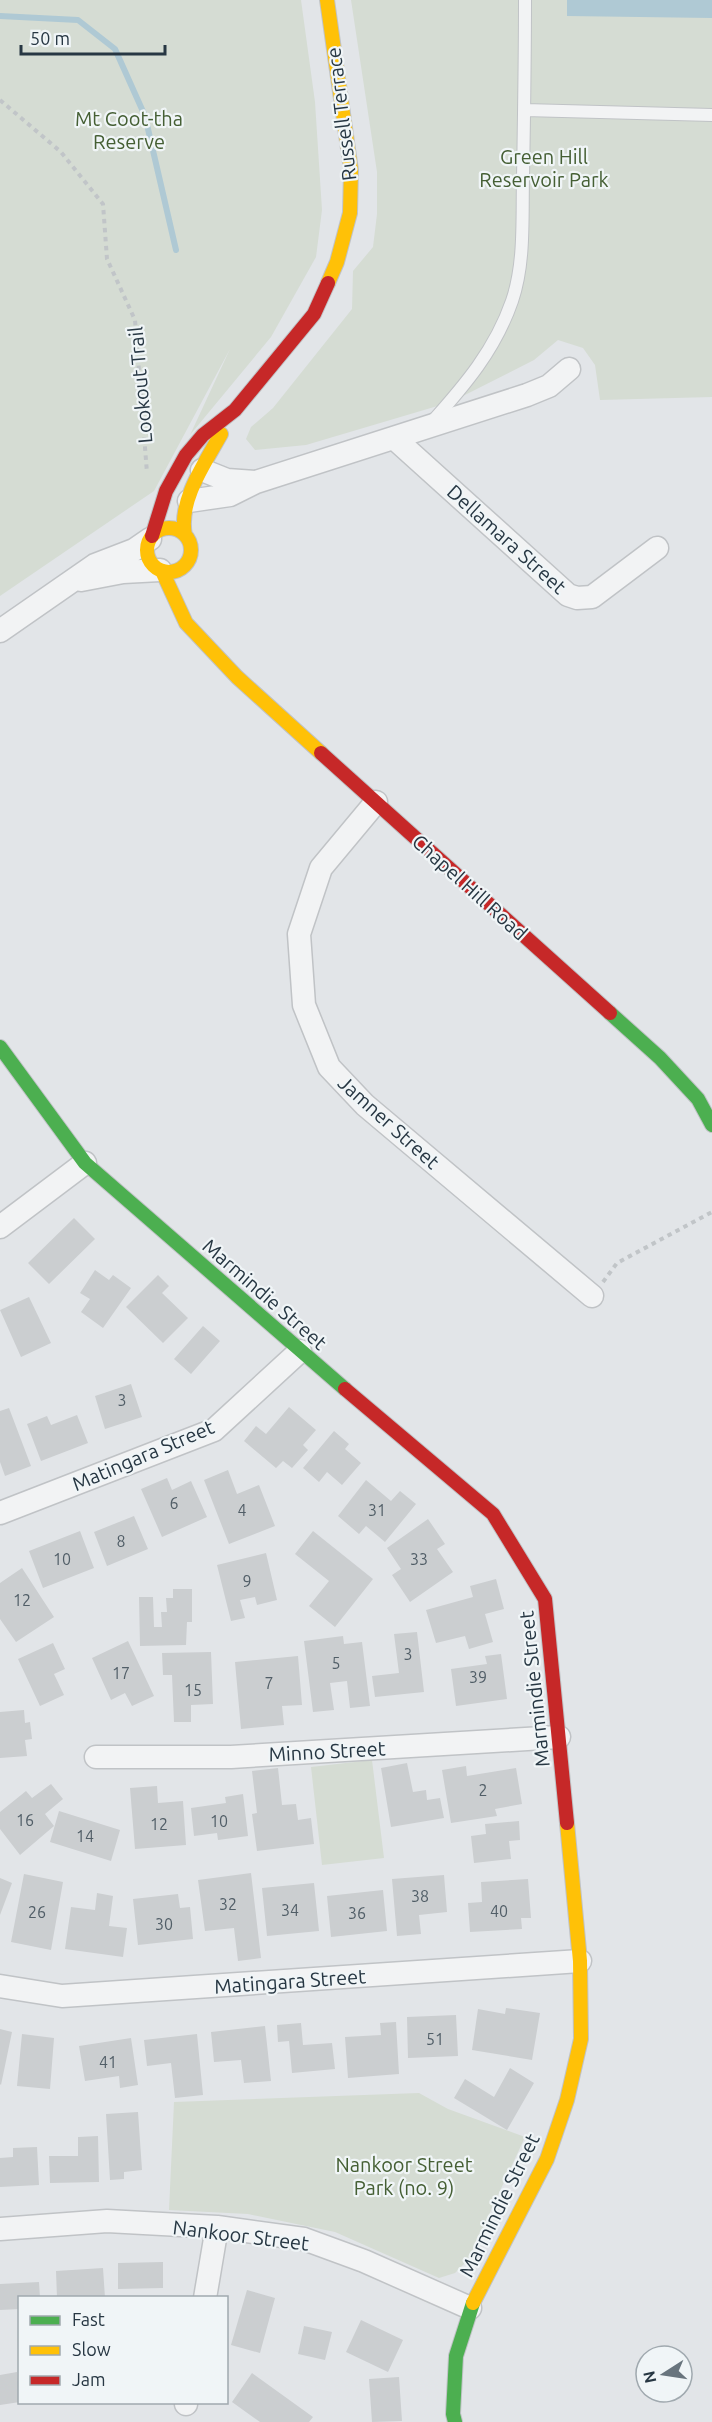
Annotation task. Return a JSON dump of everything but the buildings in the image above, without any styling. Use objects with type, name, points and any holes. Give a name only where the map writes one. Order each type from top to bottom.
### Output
[{"type":"main road","name":"Russell Terrace","points":[[185,535],[182,524],[202,470],[235,410],[314,314],[327,289],[345,238],[350,213],[351,170],[327,0]]},
{"type":"main road","name":"Russell Terrace","points":[[151,538],[163,498],[176,471],[207,431],[235,410]]},
{"type":"main road","points":[[163,498],[185,474],[202,470]]},
{"type":"main road","points":[[191,551],[183,567],[173,572],[161,571],[151,563],[147,550],[151,538],[160,530],[170,528],[185,535],[190,544],[191,551],[192,578]]},
{"type":"main road","name":"Chapel Hill Road","points":[[161,571],[183,619],[237,677],[660,1058],[698,1099],[712,1125]]},
{"type":"main road","name":"Chapel Hill Road","points":[[202,619],[219,658]]},
{"type":"main road","name":"Marmindie Street","points":[[0,1047],[86,1163],[300,1351],[493,1514],[545,1599],[580,1961],[580,2039],[567,2100],[546,2159],[470,2308],[456,2356],[453,2414],[456,2422]]},
{"type":"street","points":[[189,501],[230,495],[256,482],[543,389],[569,369]]},
{"type":"street","name":"Dellamara Street","points":[[394,438],[568,595],[577,598],[592,597],[657,548]]},
{"type":"street","points":[[202,470],[227,480],[256,482]]},
{"type":"street","points":[[0,631],[100,562],[134,550],[151,538]]},
{"type":"street","points":[[74,581],[123,572],[161,571]]},
{"type":"street","name":"Jamner Street","points":[[376,802],[321,868],[300,934],[304,1005],[329,1067],[365,1105],[592,1296]]},
{"type":"street","points":[[0,1227],[86,1163]]},
{"type":"street","name":"Matingara Street","points":[[0,1513],[214,1430],[300,1351]]},
{"type":"street","name":"Minno Street","points":[[96,1758],[231,1756],[559,1737]]},
{"type":"street","name":"Matingara Street","points":[[0,1986],[62,1996],[580,1961]]},
{"type":"street","name":"Nankoor Street","points":[[0,2229],[107,2221],[218,2228],[304,2239],[364,2261],[470,2308]]},
{"type":"street","points":[[205,2296],[218,2228]]},
{"type":"lane","points":[[426,428],[467,383],[484,358],[508,312],[516,287],[522,246],[525,0]]},
{"type":"lane","points":[[525,110],[712,115]]},
{"type":"path","name":"Lookout Trail","points":[[0,100],[61,152],[103,204],[107,258],[135,320],[148,479]]},
{"type":"path","points":[[592,1296],[617,1263],[712,1212]]},
{"type":"green space","name":"Mt Coot-tha Reserve","points":[[0,0],[301,0],[315,102],[322,210],[316,257],[271,337],[190,435],[230,349],[154,491],[0,596]]},
{"type":"green space","name":"Green Hill Reservoir Park","points":[[351,0],[712,0],[712,397],[600,400],[595,365],[583,348],[558,340],[534,360],[451,402],[306,445],[255,450],[246,439],[251,427],[273,408],[352,309],[353,271],[373,247],[377,214],[377,172]]},
{"type":"green space","points":[[372,1760],[384,1858],[322,1865],[311,1767]]},
{"type":"green space","name":"Nankoor Street Park (no. 9)","points":[[419,2093],[448,2109],[525,2137],[468,2260],[455,2273],[439,2278],[335,2232],[248,2214],[169,2210],[174,2102]]},
{"type":"water","points":[[567,0],[712,0],[712,18],[567,16]]},
{"type":"waterway","points":[[0,16],[78,20],[115,49],[145,116],[176,250]]},
{"type":"traffic: fast","points":[[610,1013],[660,1058],[698,1099],[712,1125]]},
{"type":"traffic: fast","points":[[0,1047],[85,1163],[345,1389]]},
{"type":"traffic: fast","points":[[455,2422],[453,2414],[456,2356],[473,2303]]},
{"type":"traffic: slow","points":[[327,0],[351,170],[350,213],[337,262],[328,283]]},
{"type":"traffic: slow","points":[[185,535],[185,509],[189,496],[221,434]]},
{"type":"traffic: slow","points":[[169,528],[185,534],[191,550],[185,566],[169,572],[153,566],[147,550],[153,534],[169,528]]},
{"type":"traffic: slow","points":[[162,571],[186,623],[237,677],[321,753]]},
{"type":"traffic: slow","points":[[473,2303],[547,2159],[567,2100],[581,2039],[580,1961],[567,1823]]},
{"type":"traffic: jam","points":[[152,536],[166,491],[186,455],[203,435],[235,410],[314,314],[328,283]]},
{"type":"traffic: jam","points":[[321,753],[610,1013]]},
{"type":"traffic: jam","points":[[345,1389],[493,1514],[545,1599],[567,1823]]}]
